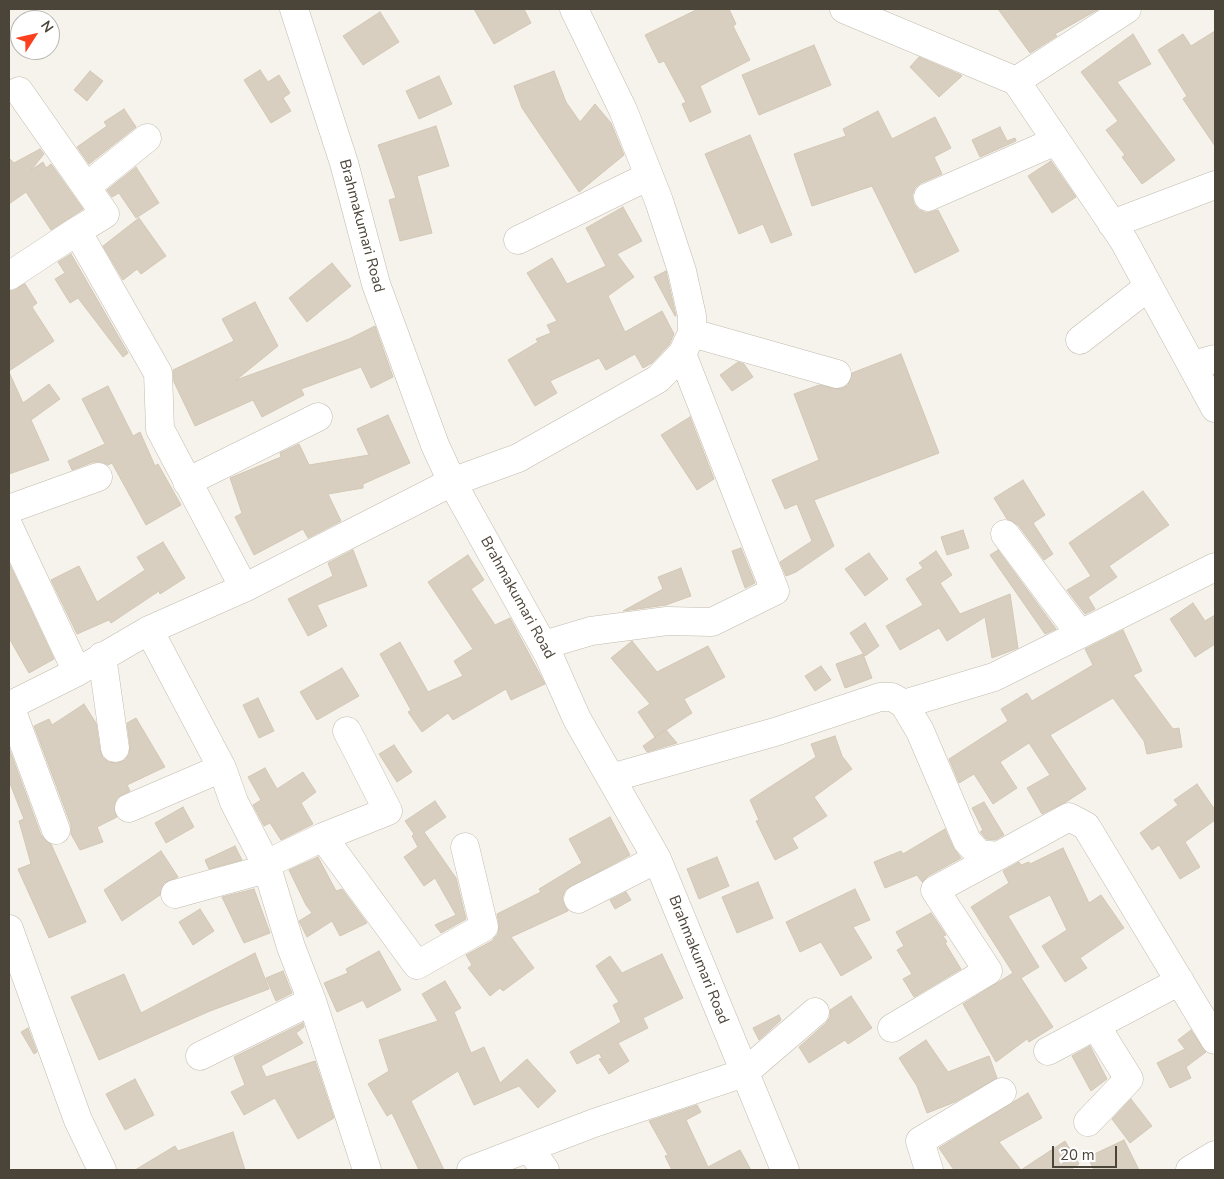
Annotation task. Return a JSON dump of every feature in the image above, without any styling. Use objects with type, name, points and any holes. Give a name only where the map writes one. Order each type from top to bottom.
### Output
[{"type":"street","name":"Brahmakumari Road","points":[[294,9],[344,163],[376,284],[409,376],[452,482],[544,645],[577,719],[657,859],[784,1170]]},
{"type":"street","points":[[56,830],[9,706],[77,672],[149,630],[244,588],[452,482],[518,458],[658,380],[687,343],[692,316],[682,271],[649,176],[623,110],[574,9]]},
{"type":"street","points":[[844,9],[1016,81],[1112,224],[1148,287],[1204,362],[1215,408]]},
{"type":"street","points":[[1016,81],[1127,9]]},
{"type":"street","points":[[9,276],[105,214],[19,91]]},
{"type":"street","points":[[86,187],[147,138]]},
{"type":"street","points":[[928,197],[1056,141]]},
{"type":"street","points":[[518,240],[649,176]]},
{"type":"street","points":[[1112,224],[1215,185]]},
{"type":"street","points":[[77,231],[158,373],[160,429],[244,588]]},
{"type":"street","points":[[1080,340],[1148,287]]},
{"type":"street","points":[[687,343],[837,374]]},
{"type":"street","points":[[544,645],[591,631],[667,621],[712,622],[775,591],[687,343]]},
{"type":"street","points":[[187,482],[318,417]]},
{"type":"street","points":[[9,509],[98,477]]},
{"type":"street","points":[[9,527],[77,672]]},
{"type":"street","points":[[1005,534],[1080,634]]},
{"type":"street","points":[[904,704],[994,677],[1215,567]]},
{"type":"street","points":[[149,630],[222,768],[234,802],[266,866],[291,947],[312,1001],[367,1170]]},
{"type":"street","points":[[102,656],[115,748]]},
{"type":"street","points":[[611,778],[775,732],[880,697],[892,697],[904,704],[920,731],[967,841],[979,854],[998,856]]},
{"type":"street","points":[[175,894],[266,866],[323,837],[388,810],[347,731]]},
{"type":"street","points":[[130,808],[222,768]]},
{"type":"street","points":[[892,1028],[988,971],[935,890],[1069,817],[1086,826],[1094,838],[1215,1040]]},
{"type":"street","points":[[323,837],[417,965],[484,927],[465,847]]},
{"type":"street","points":[[578,899],[657,859]]},
{"type":"street","points":[[9,929],[78,1120],[102,1170]]},
{"type":"street","points":[[1048,1051],[1180,982]]},
{"type":"street","points":[[200,1056],[312,1001]]},
{"type":"street","points":[[471,1170],[744,1073],[815,1012]]},
{"type":"street","points":[[1088,1122],[1129,1079],[1096,1026]]},
{"type":"street","points":[[929,1170],[920,1141],[1002,1092]]},
{"type":"street","points":[[529,1148],[545,1170]]},
{"type":"street","points":[[1190,1170],[1215,1155]]},
{"type":"building","points":[[474,9],[524,9],[531,23],[494,44]]},
{"type":"building","points":[[698,9],[729,9],[736,24],[733,26],[750,60],[700,86],[711,112],[690,122],[682,104],[686,102],[664,61],[659,63],[645,35]]},
{"type":"building","points":[[998,9],[1099,9],[1055,34],[1057,36],[1030,53]]},
{"type":"building","points":[[380,12],[399,42],[363,65],[343,36]]},
{"type":"building","points":[[1215,31],[1215,146],[1183,99],[1187,96],[1158,50],[1183,34],[1191,46]]},
{"type":"building","points":[[1133,34],[1151,64],[1117,82],[1175,160],[1142,184],[1122,157],[1125,155],[1106,130],[1118,121],[1081,72]]},
{"type":"building","points":[[814,45],[831,85],[759,115],[742,75]]},
{"type":"building","points":[[919,57],[962,76],[939,97],[910,67]]},
{"type":"building","points":[[260,70],[268,82],[279,75],[290,93],[283,98],[291,111],[271,123],[244,80]]},
{"type":"building","points":[[90,71],[103,81],[87,101],[74,90]]},
{"type":"building","points":[[554,71],[566,102],[580,122],[595,104],[611,123],[624,155],[579,192],[522,108],[514,86]]},
{"type":"building","points":[[439,76],[452,104],[419,119],[406,91]]},
{"type":"building","points":[[124,109],[136,127],[89,164],[77,147],[107,126],[104,122]]},
{"type":"building","points":[[878,111],[892,139],[935,117],[951,148],[934,157],[942,174],[921,183],[915,188],[912,196],[914,204],[919,210],[927,213],[938,210],[959,251],[915,273],[872,186],[812,206],[794,154],[846,136],[843,129]]},
{"type":"building","points":[[436,126],[449,166],[417,176],[432,233],[400,241],[389,200],[396,198],[378,145]]},
{"type":"building","points":[[1000,127],[1007,141],[1015,138],[1016,141],[980,157],[972,140]]},
{"type":"building","points":[[750,135],[792,235],[771,243],[763,224],[739,234],[705,154]]},
{"type":"building","points":[[40,149],[44,154],[31,170],[43,162],[46,168],[51,164],[83,209],[51,230],[26,192],[9,204],[9,158],[14,163]]},
{"type":"building","points":[[1051,161],[1076,197],[1052,213],[1028,176]]},
{"type":"building","points":[[136,167],[159,203],[136,218],[119,193],[112,197],[107,190]]},
{"type":"building","points":[[623,207],[642,241],[617,254],[634,277],[608,296],[625,332],[662,311],[674,334],[669,345],[652,363],[643,368],[635,354],[606,370],[599,358],[550,381],[557,393],[535,406],[508,360],[538,342],[536,339],[551,333],[547,325],[557,321],[527,273],[552,258],[567,284],[606,266],[586,228]]},
{"type":"building","points":[[139,218],[166,256],[141,274],[137,269],[123,280],[103,246]]},
{"type":"building","points":[[71,254],[128,353],[123,357],[78,298],[70,303],[55,279],[65,273],[58,262]]},
{"type":"building","points":[[332,263],[351,286],[307,322],[289,298]]},
{"type":"building","points":[[666,271],[676,316],[654,277]]},
{"type":"building","points":[[25,284],[37,303],[32,307],[54,341],[9,371],[9,291]]},
{"type":"building","points":[[255,302],[278,346],[236,380],[349,339],[375,326],[393,377],[371,388],[361,367],[301,389],[304,395],[262,417],[253,400],[195,426],[174,382],[173,370],[234,341],[222,319]]},
{"type":"building","points":[[901,354],[939,453],[814,500],[834,546],[796,572],[786,576],[780,562],[812,541],[797,504],[785,509],[772,480],[819,460],[794,394],[819,385],[841,389],[848,385],[852,373]]},
{"type":"building","points":[[738,362],[744,364],[753,377],[732,391],[720,375]]},
{"type":"building","points":[[9,372],[23,403],[49,384],[60,399],[31,420],[49,460],[9,474]]},
{"type":"building","points":[[108,386],[133,436],[140,432],[155,466],[158,464],[181,505],[146,525],[112,463],[108,465],[101,462],[93,462],[72,470],[68,461],[105,444],[82,399]]},
{"type":"building","points":[[388,415],[410,463],[363,484],[363,488],[328,494],[341,521],[308,538],[303,529],[254,555],[235,517],[242,513],[230,478],[281,457],[280,453],[299,444],[309,465],[369,455],[357,429]]},
{"type":"building","points":[[690,417],[714,479],[697,490],[661,435]]},
{"type":"building","points":[[1023,480],[1045,515],[1033,523],[1053,554],[1044,560],[1018,525],[1007,519],[994,498]]},
{"type":"building","points":[[1143,491],[1169,525],[1109,566],[1117,577],[1088,597],[1095,609],[1085,614],[1067,590],[1091,576],[1069,543]]},
{"type":"building","points":[[963,530],[969,548],[947,555],[941,537]]},
{"type":"building","points":[[163,542],[185,578],[160,594],[159,591],[111,623],[109,620],[77,634],[51,580],[79,566],[97,602],[145,570],[137,557]]},
{"type":"building","points":[[741,548],[755,583],[745,588],[732,551]]},
{"type":"building","points":[[353,550],[367,586],[317,605],[327,626],[308,636],[288,599],[333,576],[328,563]]},
{"type":"building","points":[[998,550],[1056,629],[1045,634],[990,555]]},
{"type":"building","points":[[936,551],[952,575],[940,583],[960,614],[1010,594],[1018,648],[992,658],[985,617],[947,641],[939,628],[900,650],[886,626],[923,605],[906,579],[923,568],[919,563]]},
{"type":"building","points":[[869,553],[888,579],[865,596],[845,569]]},
{"type":"building","points":[[468,555],[484,580],[471,589],[495,625],[510,618],[545,684],[511,700],[506,689],[453,720],[448,713],[422,732],[408,712],[411,710],[380,654],[400,642],[428,692],[463,676],[454,661],[473,649],[428,582]]},
{"type":"building","points":[[9,563],[54,659],[29,673],[9,638]]},
{"type":"building","points":[[681,568],[691,596],[666,605],[623,611],[663,589],[658,577]]},
{"type":"building","points":[[1193,603],[1205,621],[1215,615],[1215,644],[1195,657],[1170,619]]},
{"type":"building","points":[[865,623],[879,646],[865,656],[850,633]]},
{"type":"building","points":[[1123,630],[1142,671],[1133,675],[1173,729],[1179,728],[1182,747],[1147,754],[1144,741],[1113,698],[1050,735],[1086,789],[1066,802],[1042,814],[1027,788],[1050,775],[1029,743],[1000,762],[1017,788],[993,804],[974,774],[959,783],[949,759],[1008,721],[1001,709],[1027,693],[1032,701],[1093,665],[1085,649]]},
{"type":"building","points":[[632,641],[657,672],[708,646],[725,677],[684,699],[692,713],[666,730],[677,743],[647,752],[643,746],[665,730],[655,737],[638,712],[650,704],[611,658]]},
{"type":"building","points":[[863,654],[872,678],[845,688],[836,664]]},
{"type":"building","points":[[821,666],[831,680],[815,691],[805,676]]},
{"type":"building","points":[[342,668],[359,696],[317,720],[300,692]]},
{"type":"building","points":[[258,698],[274,731],[259,738],[243,705]]},
{"type":"building","points":[[84,704],[96,723],[103,758],[109,762],[117,763],[125,760],[129,754],[130,746],[127,723],[136,718],[165,767],[127,785],[130,791],[117,798],[114,806],[117,817],[97,827],[103,842],[80,850],[71,834],[71,825],[34,726],[49,719],[52,725]]},
{"type":"building","points":[[835,736],[842,756],[852,769],[814,797],[827,816],[792,838],[798,848],[775,860],[756,821],[759,820],[750,800],[816,757],[811,744]]},
{"type":"building","points":[[394,745],[412,772],[397,782],[379,754]]},
{"type":"building","points":[[9,748],[41,835],[51,844],[86,922],[49,938],[18,869],[31,864],[19,821],[24,819],[9,781]]},
{"type":"building","points":[[265,768],[277,789],[303,772],[316,792],[301,803],[313,824],[281,840],[270,823],[264,826],[253,805],[261,800],[248,777]]},
{"type":"building","points":[[1197,784],[1215,810],[1215,820],[1185,842],[1200,867],[1180,879],[1159,845],[1152,850],[1140,833],[1178,805],[1174,800]]},
{"type":"building","points":[[435,801],[446,817],[424,832],[456,878],[466,919],[441,933],[435,925],[456,915],[435,878],[424,886],[404,857],[418,847],[412,836],[414,834],[405,821]]},
{"type":"building","points":[[984,802],[1004,835],[995,840],[986,839],[980,832],[983,830],[972,808]]},
{"type":"building","points":[[183,807],[194,827],[166,843],[155,823]]},
{"type":"building","points":[[610,817],[630,855],[565,890],[562,899],[568,911],[511,937],[534,968],[503,991],[500,988],[490,996],[468,968],[472,965],[466,955],[492,941],[498,934],[497,914],[541,892],[539,889],[582,863],[569,839]]},
{"type":"building","points":[[945,829],[953,847],[961,858],[928,876],[922,882],[917,875],[885,888],[874,862],[901,851],[903,854]]},
{"type":"building","points":[[235,846],[242,860],[209,869],[205,860]]},
{"type":"building","points":[[1063,848],[1089,903],[1101,895],[1124,928],[1080,958],[1087,968],[1065,982],[1042,946],[1067,930],[1050,895],[1008,916],[1039,967],[1021,978],[1053,1027],[1029,1042],[1027,1039],[996,1062],[963,1004],[1013,973],[971,907],[1009,883],[1003,871],[1019,862],[1021,865],[1029,862],[1030,864]]},
{"type":"building","points":[[161,851],[178,877],[164,883],[160,895],[122,921],[104,890]]},
{"type":"building","points":[[318,857],[336,891],[342,889],[367,923],[340,936],[332,921],[307,937],[299,921],[312,913],[306,905],[289,870]]},
{"type":"building","points":[[717,857],[729,886],[699,899],[687,869]]},
{"type":"building","points":[[758,882],[773,918],[737,933],[722,897]]},
{"type":"building","points":[[254,889],[270,933],[244,943],[222,897]]},
{"type":"building","points":[[855,889],[870,920],[853,927],[872,958],[841,976],[821,942],[800,952],[786,922]]},
{"type":"building","points":[[626,892],[631,900],[615,909],[610,900]]},
{"type":"building","points":[[200,909],[214,931],[193,945],[179,922]]},
{"type":"building","points":[[931,913],[946,935],[943,936],[947,942],[945,943],[961,969],[914,997],[903,979],[912,974],[897,950],[904,946],[896,932]]},
{"type":"building","points":[[379,951],[401,990],[367,1008],[363,1000],[337,1012],[324,983],[348,973],[346,969]]},
{"type":"building","points":[[255,953],[269,989],[210,1011],[99,1060],[71,997],[124,974],[141,1013]]},
{"type":"building","points":[[662,954],[683,998],[643,1018],[648,1028],[618,1043],[629,1061],[609,1074],[599,1059],[602,1058],[599,1053],[577,1064],[570,1052],[621,1022],[613,1005],[619,1002],[596,966],[610,956],[622,973]]},
{"type":"building","points":[[283,971],[292,993],[276,1001],[266,978]]},
{"type":"building","points":[[445,981],[461,1008],[454,1012],[471,1053],[484,1047],[500,1083],[527,1059],[556,1091],[538,1108],[519,1086],[474,1105],[458,1071],[411,1101],[444,1170],[419,1170],[392,1113],[387,1116],[368,1084],[389,1071],[379,1040],[438,1021],[422,994]]},
{"type":"building","points":[[851,996],[872,1028],[848,1044],[845,1040],[809,1063],[799,1047],[826,1023],[830,1017],[830,1010]]},
{"type":"building","points":[[779,1015],[781,1020],[759,1040],[753,1028]]},
{"type":"building","points":[[303,1023],[304,1027],[296,1033],[303,1043],[261,1066],[266,1077],[315,1061],[334,1118],[298,1139],[275,1098],[244,1115],[231,1092],[245,1085],[234,1057]]},
{"type":"building","points":[[28,1028],[37,1052],[34,1054],[21,1032]]},
{"type":"building","points":[[1191,1030],[1206,1052],[1186,1067],[1191,1078],[1170,1088],[1157,1063],[1185,1049],[1178,1040]]},
{"type":"building","points":[[926,1040],[948,1072],[989,1056],[997,1078],[955,1102],[927,1113],[917,1086],[899,1058]]},
{"type":"building","points":[[1090,1046],[1107,1079],[1091,1091],[1072,1056]]},
{"type":"building","points":[[135,1079],[154,1115],[125,1130],[106,1094]]},
{"type":"building","points":[[1028,1093],[1042,1118],[999,1142],[1021,1170],[954,1170],[939,1148]]},
{"type":"building","points":[[1131,1099],[1152,1126],[1130,1143],[1112,1119]]},
{"type":"building","points":[[697,1105],[701,1112],[686,1120],[708,1167],[740,1150],[751,1170],[672,1170],[665,1156],[668,1155],[649,1121]]},
{"type":"building","points":[[233,1132],[245,1170],[135,1170],[175,1146],[178,1151]]},
{"type":"building","points":[[1124,1140],[1139,1170],[1094,1170],[1088,1157]]},
{"type":"building","points":[[1065,1141],[1079,1164],[1070,1170],[1021,1170]]}]
